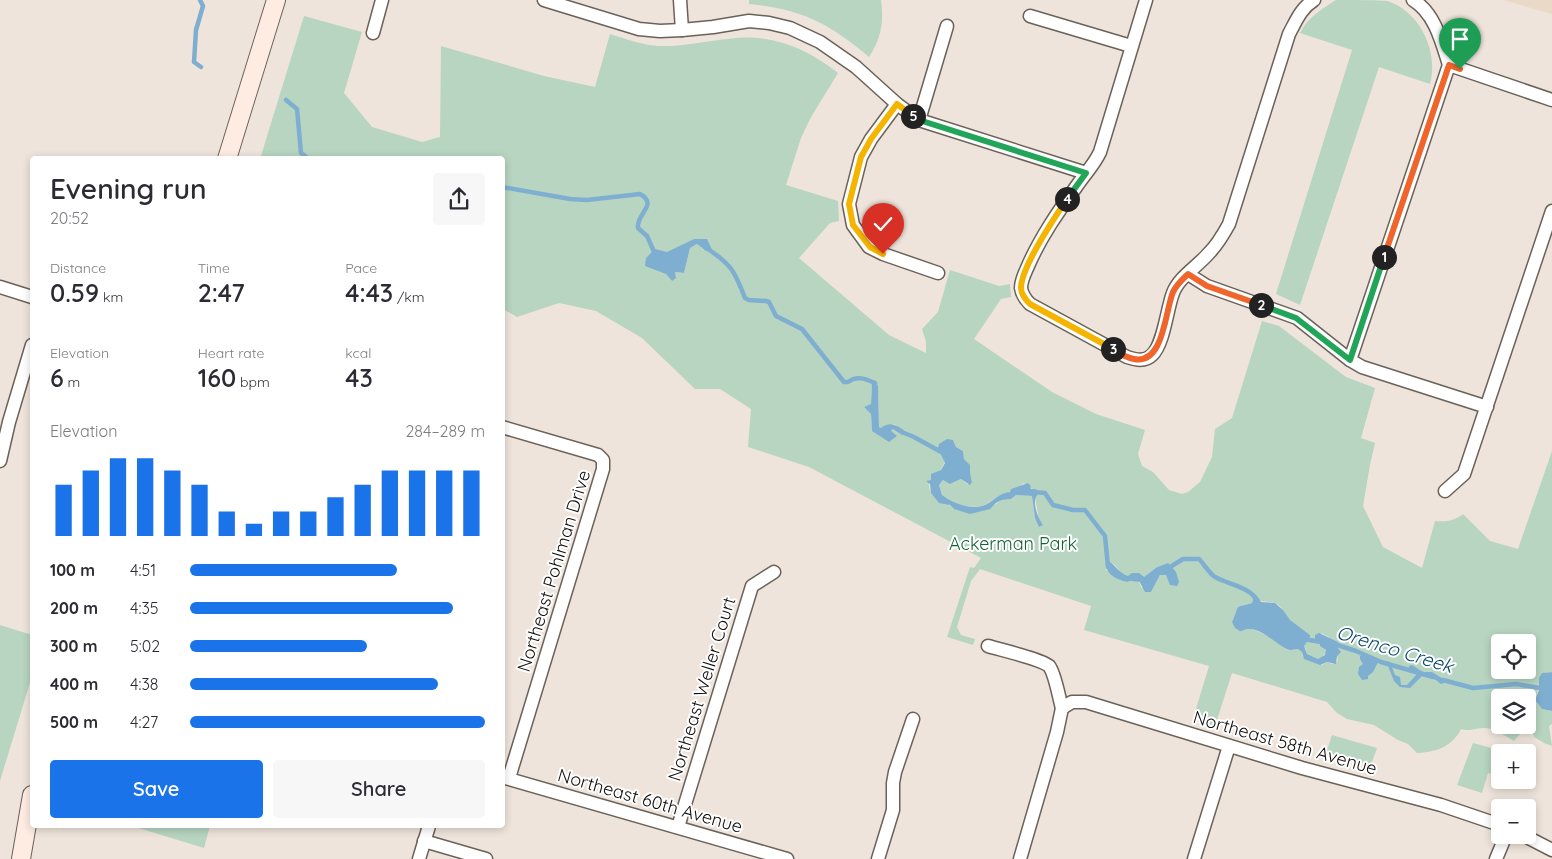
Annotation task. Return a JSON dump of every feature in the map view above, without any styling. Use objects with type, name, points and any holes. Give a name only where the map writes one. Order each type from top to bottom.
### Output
[{"type":"main road","points":[[228,156],[276,0]]},
{"type":"main road","points":[[21,859],[30,807]]},
{"type":"street","points":[[373,33],[382,0]]},
{"type":"street","points":[[544,0],[639,29],[660,31],[713,28],[749,21],[770,23],[790,28],[820,42],[856,67],[897,104],[919,120],[1086,173]]},
{"type":"street","points":[[680,0],[682,30]]},
{"type":"street","points":[[1146,0],[1096,162],[1086,173],[1046,231],[1028,267],[1021,289],[1024,298],[1030,304],[1135,360],[1145,359],[1158,346],[1173,292],[1188,274],[1210,253],[1229,224],[1289,34],[1309,1]]},
{"type":"street","points":[[1350,360],[1449,65],[1433,22],[1420,4],[1414,0]]},
{"type":"street","points":[[1030,16],[1131,46]]},
{"type":"street","points":[[919,120],[947,26]]},
{"type":"street","points":[[1449,65],[1552,100]]},
{"type":"street","points":[[897,104],[871,139],[861,157],[849,204],[853,225],[870,247],[883,254],[938,273]]},
{"type":"street","points":[[1445,491],[1464,474],[1552,211]]},
{"type":"street","points":[[1188,274],[1207,286],[1296,318],[1350,360],[1372,370],[1487,407]]},
{"type":"street","points":[[0,287],[30,296]]},
{"type":"street","points":[[0,461],[9,422],[30,353]]},
{"type":"street","name":"Northeast Pohlman Drive","points":[[505,427],[589,451],[598,455],[603,460],[604,469],[506,778]]},
{"type":"street","name":"Northeast Weller Court","points":[[678,827],[752,586],[774,572]]},
{"type":"street","points":[[988,646],[1049,666],[1062,708],[1057,732],[1020,859]]},
{"type":"street","name":"Northeast 58th Avenue","points":[[1062,708],[1072,702],[1086,702],[1340,779],[1441,805],[1491,822]]},
{"type":"street","points":[[878,859],[893,810],[895,772],[913,719]]},
{"type":"street","points":[[1194,859],[1229,746]]},
{"type":"street","name":"Northeast 60th Avenue","points":[[506,778],[788,859]]},
{"type":"street","points":[[419,859],[428,828]]},
{"type":"street","points":[[424,841],[486,859]]},
{"type":"street","points":[[1536,842],[1552,850]]},
{"type":"street","points":[[1496,859],[1502,844]]},
{"type":"shaded area","points":[[1503,0],[1552,0],[1552,14]]},
{"type":"green space","points":[[749,0],[881,0],[881,30],[869,57],[841,35],[814,20],[784,10],[749,4]]},
{"type":"green space","points":[[1336,0],[1387,1],[1399,6],[1409,14],[1424,34],[1432,59],[1432,72],[1430,84],[1379,67],[1300,305],[1276,294],[1352,50],[1300,33],[1311,18]]},
{"type":"green space","name":"Ackerman Park","points":[[304,16],[362,32],[344,93],[372,127],[422,142],[440,137],[441,46],[544,76],[595,87],[610,34],[640,43],[659,46],[758,38],[773,40],[800,49],[838,73],[811,117],[801,138],[786,185],[838,201],[839,221],[830,223],[799,258],[889,335],[926,353],[926,342],[922,329],[938,312],[950,270],[999,286],[1010,284],[1011,297],[1001,299],[974,339],[1052,392],[1096,414],[1145,430],[1138,454],[1142,466],[1153,472],[1169,490],[1182,494],[1188,492],[1200,482],[1212,457],[1215,429],[1232,418],[1262,321],[1279,326],[1346,377],[1375,388],[1361,438],[1375,443],[1363,506],[1383,547],[1422,568],[1435,521],[1450,520],[1463,514],[1490,541],[1518,549],[1552,451],[1552,672],[1542,673],[1536,696],[1536,689],[1491,689],[1491,729],[1461,729],[1453,740],[1443,747],[1437,750],[1417,753],[1408,744],[1374,725],[1347,719],[1337,713],[1327,702],[1232,673],[1215,726],[1193,719],[1209,666],[1084,630],[1091,606],[980,569],[971,581],[957,627],[961,635],[975,639],[973,645],[947,637],[970,567],[974,568],[981,558],[809,467],[748,447],[751,409],[720,389],[695,389],[642,338],[596,311],[559,303],[517,317],[505,310],[505,156],[261,156]],"holes":[[[694,239],[705,251],[697,244],[690,248],[684,273],[675,272],[672,281],[666,274],[658,250],[667,253]],[[872,385],[878,386],[879,427],[881,429],[894,424],[909,434],[893,429],[891,431],[872,431],[871,414],[864,407],[871,405]],[[953,440],[956,447],[963,451],[964,459],[970,468],[972,482],[967,484],[961,479],[953,483],[943,480],[939,485],[942,495],[964,506],[976,507],[982,506],[1024,483],[1034,490],[1039,520],[1035,519],[1032,496],[1016,495],[1011,499],[1002,500],[993,506],[954,509],[937,499],[929,488],[929,482],[942,468]],[[1109,561],[1122,574],[1144,577],[1157,567],[1168,563],[1169,580],[1166,575],[1160,575],[1151,592],[1141,587],[1137,577],[1131,579],[1106,570],[1106,565]],[[1253,599],[1277,604],[1289,620],[1306,632],[1310,637],[1303,646],[1307,654],[1318,659],[1322,657],[1327,652],[1320,643],[1321,633],[1329,637],[1338,661],[1332,664],[1327,662],[1322,665],[1303,657],[1302,652],[1298,649],[1286,649],[1269,636],[1232,622],[1238,607],[1252,603]]]},
{"type":"green space","points":[[0,625],[30,634],[30,683],[0,781]]},
{"type":"green space","points":[[1536,701],[1542,709],[1552,711],[1552,724],[1549,726],[1552,746],[1534,737],[1533,734],[1536,734]]},
{"type":"green space","points":[[1501,734],[1520,734],[1514,741]]},
{"type":"green space","points":[[1332,735],[1377,748],[1371,765],[1326,753]]},
{"type":"green space","points":[[1473,743],[1491,748],[1491,774],[1488,773],[1482,793],[1457,785]]},
{"type":"green space","points":[[139,828],[209,828],[204,848]]},
{"type":"water","points":[[694,239],[707,239],[713,252],[706,251],[697,244],[690,248],[684,273],[675,272],[676,278],[672,281],[666,274],[645,266],[646,258],[655,249],[667,252]]},
{"type":"water","points":[[875,382],[878,386],[879,427],[892,424],[909,434],[902,435],[893,429],[891,431],[897,436],[889,442],[872,431],[871,414],[864,407],[871,404],[871,383]]},
{"type":"water","points":[[947,439],[953,440],[956,447],[963,451],[964,459],[970,465],[972,482],[970,485],[961,479],[950,484],[943,480],[939,485],[942,495],[958,504],[977,507],[983,506],[1010,492],[1011,489],[1028,483],[1031,489],[1036,489],[1039,493],[1036,496],[1035,504],[1037,514],[1043,525],[1039,527],[1035,518],[1032,496],[1016,495],[1011,499],[996,503],[990,509],[970,514],[954,509],[950,505],[939,503],[931,493],[930,484],[926,481],[931,480],[931,474],[941,470],[945,463],[938,448],[939,444]]},
{"type":"water","points":[[1109,561],[1125,575],[1139,573],[1144,577],[1157,567],[1168,563],[1176,572],[1179,582],[1177,586],[1170,585],[1166,575],[1160,575],[1151,592],[1145,592],[1137,577],[1128,582],[1111,575],[1106,565]]},
{"type":"water","points":[[1256,596],[1261,602],[1275,603],[1290,620],[1310,635],[1304,646],[1307,654],[1318,659],[1325,655],[1326,650],[1320,646],[1320,643],[1315,641],[1315,635],[1319,633],[1338,642],[1337,647],[1341,652],[1337,656],[1336,664],[1327,662],[1320,665],[1304,659],[1302,652],[1298,649],[1287,649],[1260,631],[1248,629],[1240,631],[1235,628],[1232,622],[1238,607],[1252,603],[1252,597]]},
{"type":"water","points":[[1364,653],[1370,658],[1379,660],[1373,672],[1368,676],[1368,679],[1362,680],[1358,674],[1359,667],[1363,664],[1360,656]]},
{"type":"water","points":[[1386,661],[1390,662],[1395,675],[1400,677],[1401,685],[1407,685],[1417,674],[1409,669],[1409,666],[1412,665],[1423,672],[1432,672],[1449,681],[1441,684],[1423,675],[1410,688],[1400,687],[1394,681]]},
{"type":"water","points":[[1552,672],[1552,711],[1542,709],[1536,701],[1539,690],[1539,678],[1542,673]]},
{"type":"waterway","name":"Orenco Creek","points":[[200,0],[203,6],[196,30],[194,62],[201,67]]},
{"type":"waterway","name":"Orenco Creek","points":[[286,100],[297,109],[301,153],[305,156]]},
{"type":"waterway","name":"Orenco Creek","points":[[505,188],[570,199],[587,200],[640,194],[645,198],[647,206],[640,218],[638,228],[647,236],[655,254]]},
{"type":"waterway","name":"Orenco Creek","points":[[708,249],[732,270],[745,298],[769,302],[776,316],[802,329],[844,382],[862,378],[875,383],[875,386]]},
{"type":"waterway","name":"Orenco Creek","points":[[904,433],[943,453]]},
{"type":"waterway","name":"Orenco Creek","points":[[1034,492],[1045,493],[1053,505],[1073,510],[1085,510],[1105,536],[1108,567]]},
{"type":"waterway","name":"Orenco Creek","points":[[1167,569],[1183,559],[1199,559],[1215,577],[1244,589],[1258,601]]},
{"type":"waterway","name":"Orenco Creek","points":[[1125,578],[1143,580]]},
{"type":"waterway","name":"Orenco Creek","points":[[1304,639],[1321,642]]},
{"type":"waterway","name":"Orenco Creek","points":[[1334,644],[1381,662],[1433,677]]},
{"type":"waterway","name":"Orenco Creek","points":[[1443,680],[1473,688],[1516,684],[1552,690]]},
{"type":"route","points":[[883,254],[870,247],[853,225],[849,204],[861,157],[871,139],[897,104],[919,120],[1086,173],[1046,231],[1031,261],[1021,289],[1024,298],[1030,304],[1127,357],[1135,360],[1145,359],[1158,346],[1173,292],[1188,274],[1207,286],[1296,318],[1350,360],[1449,65],[1460,69]]}]
